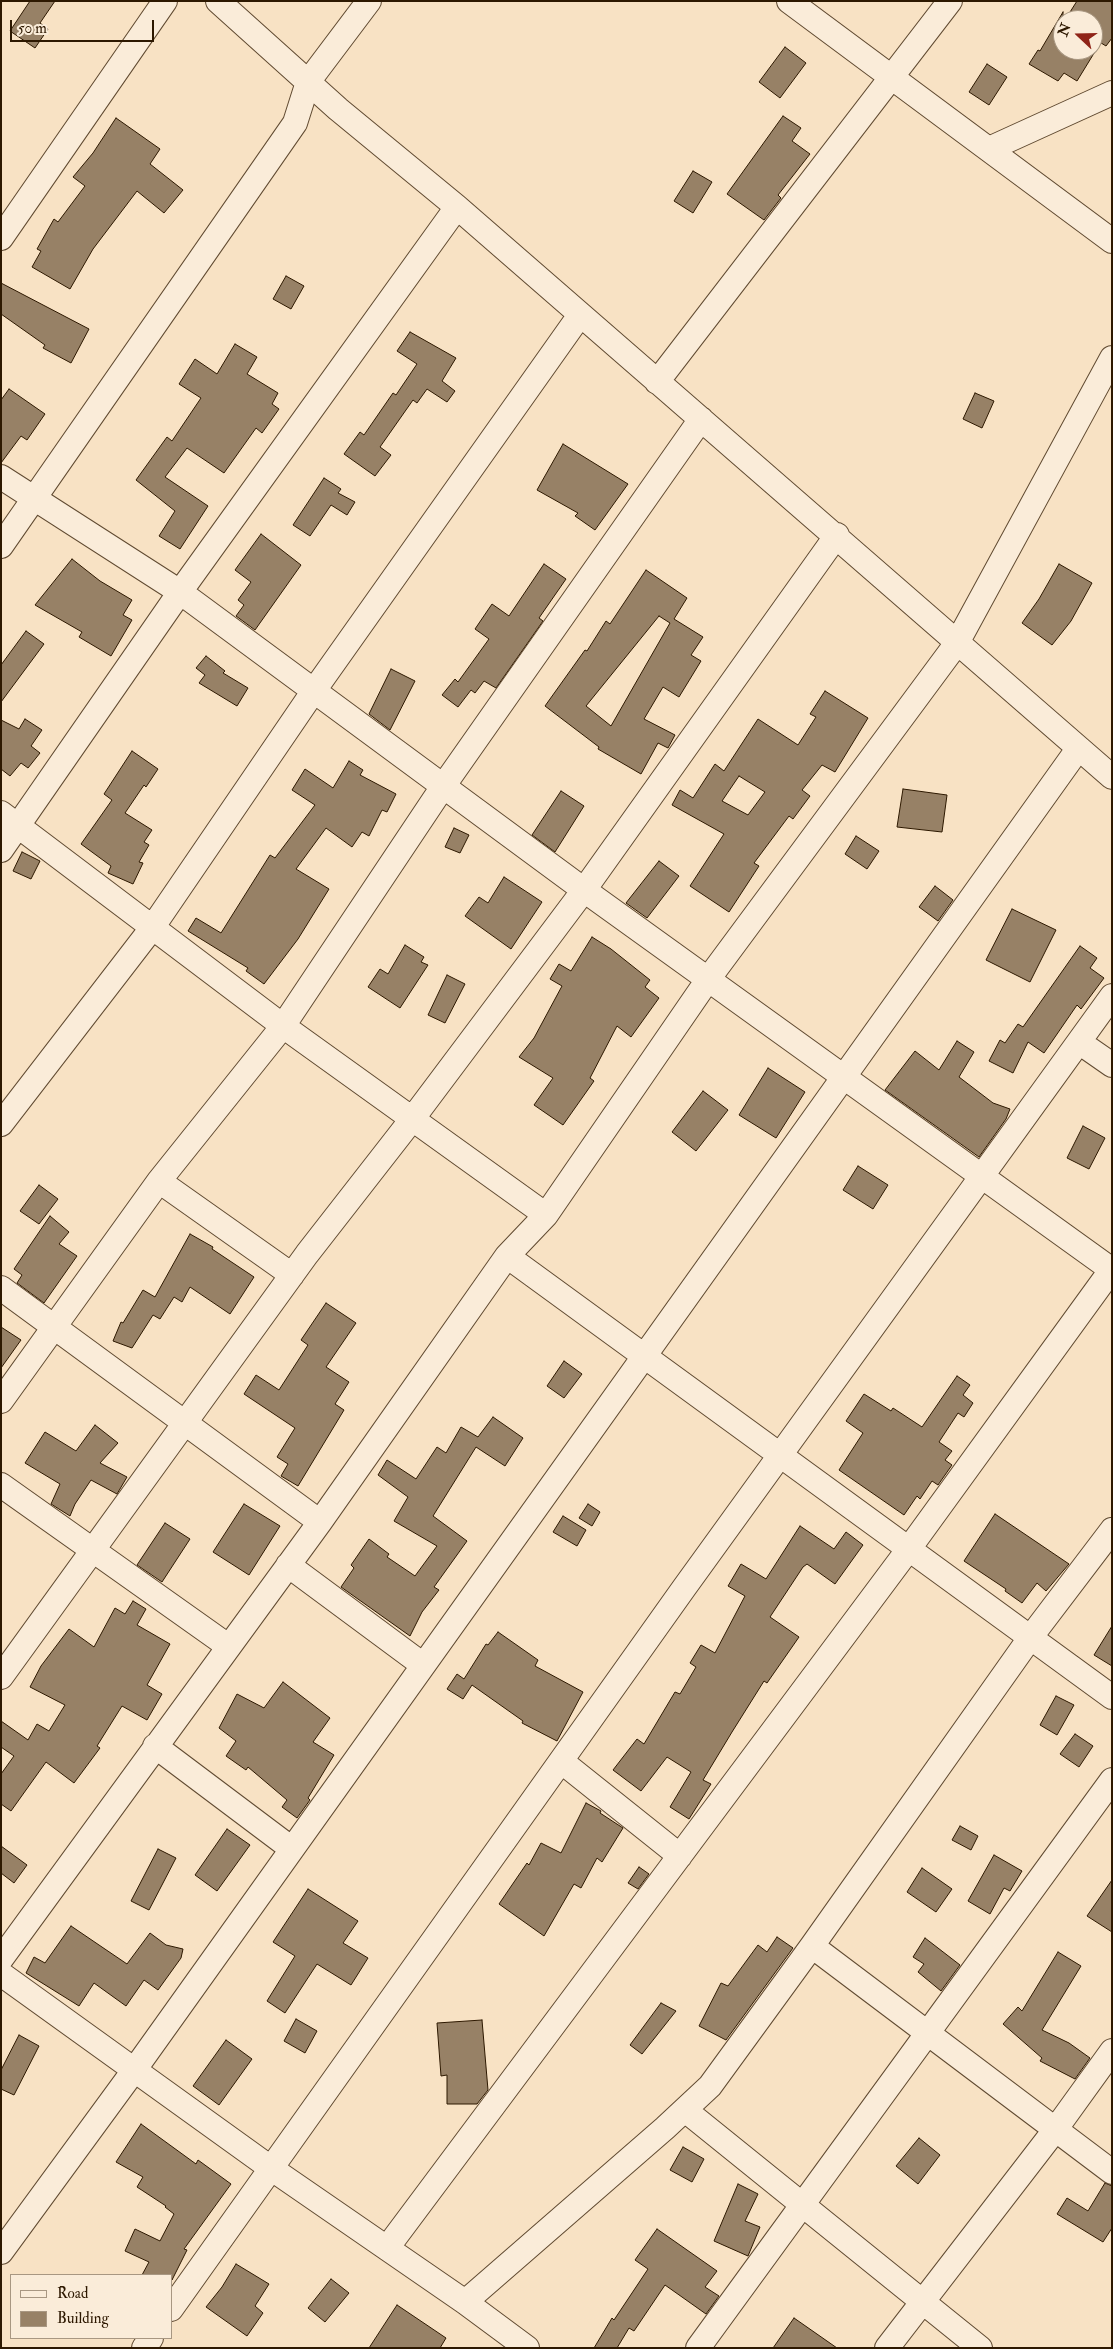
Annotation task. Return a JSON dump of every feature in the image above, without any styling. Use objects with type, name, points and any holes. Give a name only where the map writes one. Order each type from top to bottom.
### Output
[{"type":"street","points":[[1,238],[165,1]]},
{"type":"street","points":[[218,1],[338,109],[457,207],[1112,777]]},
{"type":"street","points":[[1,546],[35,500],[295,123],[308,82],[370,1]]},
{"type":"street","points":[[789,1],[1112,241]]},
{"type":"street","points":[[657,382],[950,1]]},
{"type":"street","points":[[989,149],[1112,93]]},
{"type":"street","points":[[295,123],[338,109]]},
{"type":"street","points":[[1,850],[10,819],[180,592],[457,207]]},
{"type":"street","points":[[1,1124],[152,928],[313,692],[580,315]]},
{"type":"street","points":[[1,1959],[320,1522],[507,1256],[546,1215],[709,978],[957,643],[1112,358]]},
{"type":"street","points":[[1,1402],[53,1326],[159,1181],[283,1026],[444,785],[701,419]]},
{"type":"street","points":[[1,477],[180,592],[313,692],[444,785],[584,890],[709,978],[1112,1270],[908,1550],[387,2248]]},
{"type":"street","points":[[1,1677],[292,1275],[413,1118],[584,890],[836,535]]},
{"type":"street","points":[[1,2252],[292,1850],[1078,749]]},
{"type":"street","points":[[10,819],[283,1026],[546,1215]]},
{"type":"street","points":[[172,2308],[779,1456],[1112,996]]},
{"type":"street","points":[[1079,1042],[1112,1065]]},
{"type":"street","points":[[159,1181],[292,1275]]},
{"type":"street","points":[[507,1256],[643,1357],[1112,1697]]},
{"type":"street","points":[[1,1288],[320,1522]]},
{"type":"street","points":[[1,1484],[228,1646]]},
{"type":"street","points":[[465,2302],[710,2086],[812,1946],[1030,1638],[1112,1530]]},
{"type":"street","points":[[288,1565],[423,1665]]},
{"type":"street","points":[[155,1746],[292,1850]]},
{"type":"street","points":[[561,1761],[680,1856]]},
{"type":"street","points":[[698,2348],[801,2204],[1112,1780]]},
{"type":"street","points":[[812,1946],[1112,2172]]},
{"type":"street","points":[[1,1974],[272,2169],[465,2302],[527,2348]]},
{"type":"street","points":[[887,2348],[1055,2130],[1112,2051]]},
{"type":"street","points":[[685,2110],[924,2300],[980,2348]]},
{"type":"building","points":[[30,1],[55,1],[40,23],[48,29],[35,48],[10,31]]},
{"type":"building","points":[[1077,1],[1112,1],[1112,38],[1106,46],[1103,44],[1103,10],[1071,10]]},
{"type":"building","points":[[1053,29],[1053,60],[1090,60],[1077,81],[1064,73],[1058,81],[1029,64],[1038,50],[1040,51]]},
{"type":"building","points":[[785,47],[806,63],[780,98],[759,82]]},
{"type":"building","points":[[987,64],[1007,77],[989,105],[969,92]]},
{"type":"building","points":[[783,116],[801,128],[792,141],[810,154],[778,195],[781,198],[764,220],[727,194]]},
{"type":"building","points":[[116,118],[160,149],[150,164],[183,190],[164,213],[137,191],[93,249],[70,289],[32,267],[41,251],[37,249],[54,219],[58,222],[85,186],[73,177],[93,153]]},
{"type":"building","points":[[693,171],[712,182],[693,213],[674,201]]},
{"type":"building","points":[[286,276],[304,286],[291,309],[273,299]]},
{"type":"building","points":[[1,283],[89,329],[71,363],[43,348],[45,345],[1,314]]},
{"type":"building","points":[[410,332],[456,358],[442,381],[455,391],[447,402],[427,389],[417,403],[413,400],[380,447],[391,455],[375,476],[344,454],[360,432],[364,435],[393,393],[396,395],[417,364],[397,351]]},
{"type":"building","points":[[235,344],[257,357],[247,374],[278,393],[272,404],[279,409],[262,433],[256,428],[224,473],[187,448],[165,477],[208,506],[180,549],[159,536],[175,511],[136,480],[167,437],[172,441],[201,398],[179,384],[195,359],[217,374]]},
{"type":"building","points":[[9,389],[45,414],[27,440],[21,436],[1,463],[1,400]]},
{"type":"building","points":[[975,393],[994,401],[982,428],[963,419]]},
{"type":"building","points":[[563,444],[628,484],[595,530],[575,516],[578,513],[537,490]]},
{"type":"building","points":[[324,478],[341,489],[338,493],[355,502],[347,515],[331,505],[310,536],[293,525]]},
{"type":"building","points":[[261,534],[301,565],[255,630],[236,616],[244,605],[238,600],[251,582],[235,570]]},
{"type":"building","points":[[72,559],[100,581],[132,600],[123,615],[132,620],[111,656],[79,637],[82,632],[35,605]]},
{"type":"building","points":[[544,564],[566,579],[539,618],[543,621],[496,688],[484,681],[475,693],[471,690],[458,707],[442,695],[455,679],[458,682],[489,639],[475,629],[492,604],[509,616]]},
{"type":"building","points":[[1059,564],[1092,583],[1071,621],[1052,645],[1022,623],[1039,599]]},
{"type":"building","points":[[646,570],[687,598],[674,619],[703,637],[691,655],[701,661],[679,697],[663,687],[644,719],[675,735],[668,748],[658,743],[641,774],[598,749],[599,747],[545,706],[585,650],[587,651],[606,621],[610,624]],"holes":[[[659,616],[670,623],[611,726],[586,706]]]},
{"type":"building","points":[[26,631],[44,644],[1,702],[1,665]]},
{"type":"building","points":[[206,656],[225,671],[223,673],[248,688],[237,706],[199,683],[205,675],[196,668]]},
{"type":"building","points":[[391,669],[415,681],[390,730],[369,714]]},
{"type":"building","points":[[825,691],[868,718],[835,772],[822,765],[802,790],[810,796],[793,819],[789,816],[754,863],[759,866],[729,912],[690,886],[724,834],[672,805],[680,790],[693,798],[715,764],[724,771],[758,719],[798,745],[816,717],[810,714]],"holes":[[[739,776],[765,792],[748,815],[722,801]]]},
{"type":"building","points":[[25,719],[42,730],[31,746],[40,753],[28,768],[21,763],[10,776],[1,769],[1,720],[19,729]]},
{"type":"building","points":[[132,751],[158,769],[146,787],[144,785],[125,813],[152,830],[144,842],[149,845],[139,862],[143,863],[133,884],[108,873],[111,866],[81,844],[112,800],[104,794]]},
{"type":"building","points":[[349,761],[363,770],[360,775],[396,794],[387,812],[382,810],[369,836],[362,832],[352,847],[326,828],[296,869],[329,889],[298,939],[264,984],[246,971],[248,968],[188,931],[196,918],[221,933],[270,855],[275,858],[315,805],[292,790],[305,769],[333,788]]},
{"type":"building","points":[[903,789],[947,795],[942,832],[897,827]]},
{"type":"building","points":[[561,791],[584,806],[555,852],[532,835]]},
{"type":"building","points":[[454,828],[469,835],[460,853],[445,847]]},
{"type":"building","points":[[856,836],[879,851],[867,869],[845,854]]},
{"type":"building","points":[[22,852],[40,861],[31,879],[13,871]]},
{"type":"building","points":[[659,861],[679,876],[647,918],[626,903]]},
{"type":"building","points":[[504,877],[542,902],[511,949],[465,916],[479,897],[488,903]]},
{"type":"building","points":[[935,886],[953,900],[938,921],[919,907]]},
{"type":"building","points":[[1012,909],[1056,930],[1030,982],[986,960]]},
{"type":"building","points":[[592,937],[611,949],[650,980],[645,987],[659,998],[631,1037],[617,1026],[590,1078],[594,1081],[563,1125],[534,1105],[553,1078],[519,1057],[534,1038],[562,986],[550,979],[559,964],[571,971]]},
{"type":"building","points":[[405,945],[424,957],[421,962],[428,965],[400,1008],[368,987],[380,969],[388,974]]},
{"type":"building","points":[[1080,946],[1097,958],[1090,968],[1104,978],[1081,1009],[1077,1005],[1044,1053],[1028,1042],[1013,1073],[989,1061],[1000,1040],[1005,1043],[1018,1024],[1023,1027]]},
{"type":"building","points":[[447,975],[465,984],[445,1023],[428,1015]]},
{"type":"building","points":[[957,1041],[974,1052],[959,1077],[993,1103],[1010,1109],[1006,1119],[979,1157],[885,1090],[915,1051],[939,1070]]},
{"type":"building","points":[[768,1068],[805,1092],[776,1138],[739,1115]]},
{"type":"building","points":[[703,1091],[728,1110],[696,1151],[672,1132]]},
{"type":"building","points":[[1083,1126],[1105,1138],[1089,1169],[1067,1158]]},
{"type":"building","points":[[858,1166],[888,1185],[873,1209],[843,1190]]},
{"type":"building","points":[[39,1185],[58,1199],[39,1224],[20,1211]]},
{"type":"building","points":[[50,1216],[69,1232],[59,1244],[77,1256],[44,1303],[17,1283],[22,1275],[14,1269]]},
{"type":"building","points":[[190,1234],[213,1247],[212,1249],[254,1277],[230,1314],[190,1287],[182,1302],[174,1297],[160,1319],[153,1315],[132,1348],[113,1341],[121,1322],[123,1323],[143,1290],[155,1297]]},
{"type":"building","points":[[326,1303],[356,1323],[326,1367],[349,1382],[335,1404],[344,1410],[298,1486],[281,1476],[288,1464],[277,1457],[295,1428],[244,1394],[256,1375],[279,1390],[308,1345],[301,1340]]},
{"type":"building","points":[[1,1327],[21,1340],[1,1368]]},
{"type":"building","points":[[564,1361],[582,1374],[564,1398],[547,1386]]},
{"type":"building","points":[[957,1376],[970,1385],[963,1395],[973,1403],[964,1417],[958,1413],[939,1442],[952,1451],[945,1460],[952,1465],[938,1485],[932,1481],[920,1499],[917,1496],[904,1515],[839,1470],[863,1433],[846,1421],[864,1394],[891,1411],[893,1408],[922,1427]]},
{"type":"building","points":[[493,1417],[523,1438],[505,1466],[476,1447],[433,1516],[467,1541],[434,1587],[439,1590],[422,1612],[410,1636],[341,1587],[354,1568],[351,1565],[369,1539],[389,1554],[387,1557],[415,1576],[437,1546],[394,1521],[408,1497],[378,1475],[387,1460],[416,1479],[437,1447],[446,1453],[461,1427],[478,1437]]},
{"type":"building","points":[[95,1425],[118,1443],[100,1463],[127,1477],[117,1494],[91,1480],[75,1504],[70,1516],[51,1504],[60,1484],[25,1463],[45,1432],[76,1451]]},
{"type":"building","points":[[244,1504],[280,1526],[249,1575],[213,1552]]},
{"type":"building","points":[[588,1504],[600,1512],[592,1526],[579,1518]]},
{"type":"building","points":[[995,1514],[1069,1564],[1046,1591],[1037,1583],[1022,1603],[1005,1591],[1006,1589],[964,1561]]},
{"type":"building","points":[[563,1516],[586,1530],[577,1546],[553,1532]]},
{"type":"building","points":[[165,1523],[190,1539],[162,1582],[137,1565]]},
{"type":"building","points":[[800,1526],[834,1549],[846,1532],[863,1545],[835,1584],[807,1564],[803,1567],[770,1617],[799,1637],[767,1683],[764,1681],[732,1732],[703,1780],[711,1784],[689,1819],[670,1807],[691,1772],[667,1757],[641,1791],[613,1770],[637,1739],[644,1744],[675,1692],[680,1694],[696,1667],[690,1663],[701,1645],[715,1653],[745,1596],[728,1586],[741,1564],[766,1579]]},
{"type":"building","points":[[133,1601],[146,1609],[137,1625],[170,1644],[147,1685],[162,1694],[147,1720],[122,1706],[97,1746],[100,1748],[74,1783],[46,1762],[11,1811],[1,1804],[1,1774],[14,1756],[1,1747],[1,1721],[28,1740],[37,1724],[49,1731],[65,1705],[30,1687],[41,1666],[69,1629],[94,1647],[115,1608],[125,1614]]},
{"type":"building","points":[[1112,1626],[1112,1666],[1094,1655]]},
{"type":"building","points":[[498,1632],[538,1660],[535,1666],[583,1692],[557,1741],[522,1723],[523,1721],[472,1685],[463,1699],[447,1689],[457,1674],[464,1679],[486,1644],[488,1645]]},
{"type":"building","points":[[283,1682],[330,1718],[313,1742],[334,1755],[308,1798],[310,1800],[297,1818],[282,1807],[287,1800],[248,1767],[246,1770],[226,1756],[236,1741],[219,1728],[237,1694],[264,1708]]},
{"type":"building","points":[[1056,1696],[1074,1705],[1057,1735],[1040,1725]]},
{"type":"building","points":[[1075,1734],[1093,1746],[1079,1767],[1060,1754]]},
{"type":"building","points":[[586,1803],[601,1811],[600,1813],[623,1828],[602,1862],[597,1858],[581,1888],[574,1884],[544,1936],[499,1904],[527,1863],[529,1865],[541,1843],[561,1853]]},
{"type":"building","points":[[960,1826],[978,1836],[971,1850],[952,1840]]},
{"type":"building","points":[[227,1829],[250,1845],[217,1891],[195,1875]]},
{"type":"building","points":[[1,1846],[27,1865],[14,1883],[1,1873]]},
{"type":"building","points":[[158,1849],[176,1858],[149,1910],[131,1901]]},
{"type":"building","points":[[994,1855],[1022,1871],[1010,1891],[1004,1888],[990,1914],[968,1901]]},
{"type":"building","points":[[639,1867],[649,1874],[638,1889],[628,1883]]},
{"type":"building","points":[[922,1868],[952,1889],[936,1912],[907,1892]]},
{"type":"building","points":[[1112,1880],[1112,1932],[1087,1916]]},
{"type":"building","points":[[308,1889],[358,1921],[343,1943],[368,1958],[351,1985],[317,1964],[285,2013],[267,2001],[295,1956],[273,1942]]},
{"type":"building","points":[[71,1926],[127,1964],[150,1933],[166,1945],[183,1949],[181,1958],[158,1990],[144,1980],[126,2006],[94,1983],[79,2006],[26,1973],[34,1957],[45,1963]]},
{"type":"building","points":[[777,1937],[793,1948],[726,2040],[699,2026],[721,1983],[728,1986],[758,1945],[767,1952]]},
{"type":"building","points":[[925,1938],[960,1965],[941,1991],[918,1972],[924,1964],[913,1957]]},
{"type":"building","points":[[1058,1952],[1081,1966],[1042,2030],[1069,2043],[1090,2058],[1075,2079],[1040,2061],[1042,2058],[1003,2024],[1018,2007],[1022,2011]]},
{"type":"building","points":[[661,2003],[676,2011],[642,2054],[630,2045]]},
{"type":"building","points":[[296,2019],[317,2031],[305,2053],[284,2041]]},
{"type":"building","points":[[482,2020],[488,2090],[477,2104],[447,2104],[447,2075],[441,2076],[437,2023]]},
{"type":"building","points":[[19,2035],[39,2046],[14,2095],[1,2089],[1,2070]]},
{"type":"building","points":[[226,2040],[252,2059],[219,2105],[193,2086]]},
{"type":"building","points":[[141,2124],[196,2164],[198,2160],[231,2184],[184,2249],[187,2250],[172,2280],[172,2274],[143,2274],[149,2262],[125,2251],[135,2229],[160,2241],[174,2214],[166,2206],[137,2187],[143,2177],[116,2162]]},
{"type":"building","points":[[919,2138],[940,2155],[918,2184],[896,2166]]},
{"type":"building","points":[[683,2147],[704,2159],[692,2182],[670,2170]]},
{"type":"building","points":[[1105,2183],[1112,2186],[1112,2228],[1103,2242],[1057,2214],[1067,2198],[1088,2211]]},
{"type":"building","points":[[738,2184],[758,2194],[745,2221],[760,2227],[748,2256],[714,2241]]},
{"type":"building","points":[[657,2229],[717,2271],[705,2287],[719,2296],[706,2314],[665,2285],[634,2331],[629,2328],[617,2348],[594,2348],[612,2318],[614,2320],[648,2269],[635,2260]]},
{"type":"building","points":[[236,2264],[269,2284],[255,2306],[263,2313],[247,2336],[206,2307],[222,2287]]},
{"type":"building","points":[[331,2279],[349,2293],[325,2322],[308,2308]]},
{"type":"building","points":[[397,2305],[446,2338],[440,2348],[369,2348]]},
{"type":"building","points":[[794,2318],[837,2348],[773,2348]]}]
